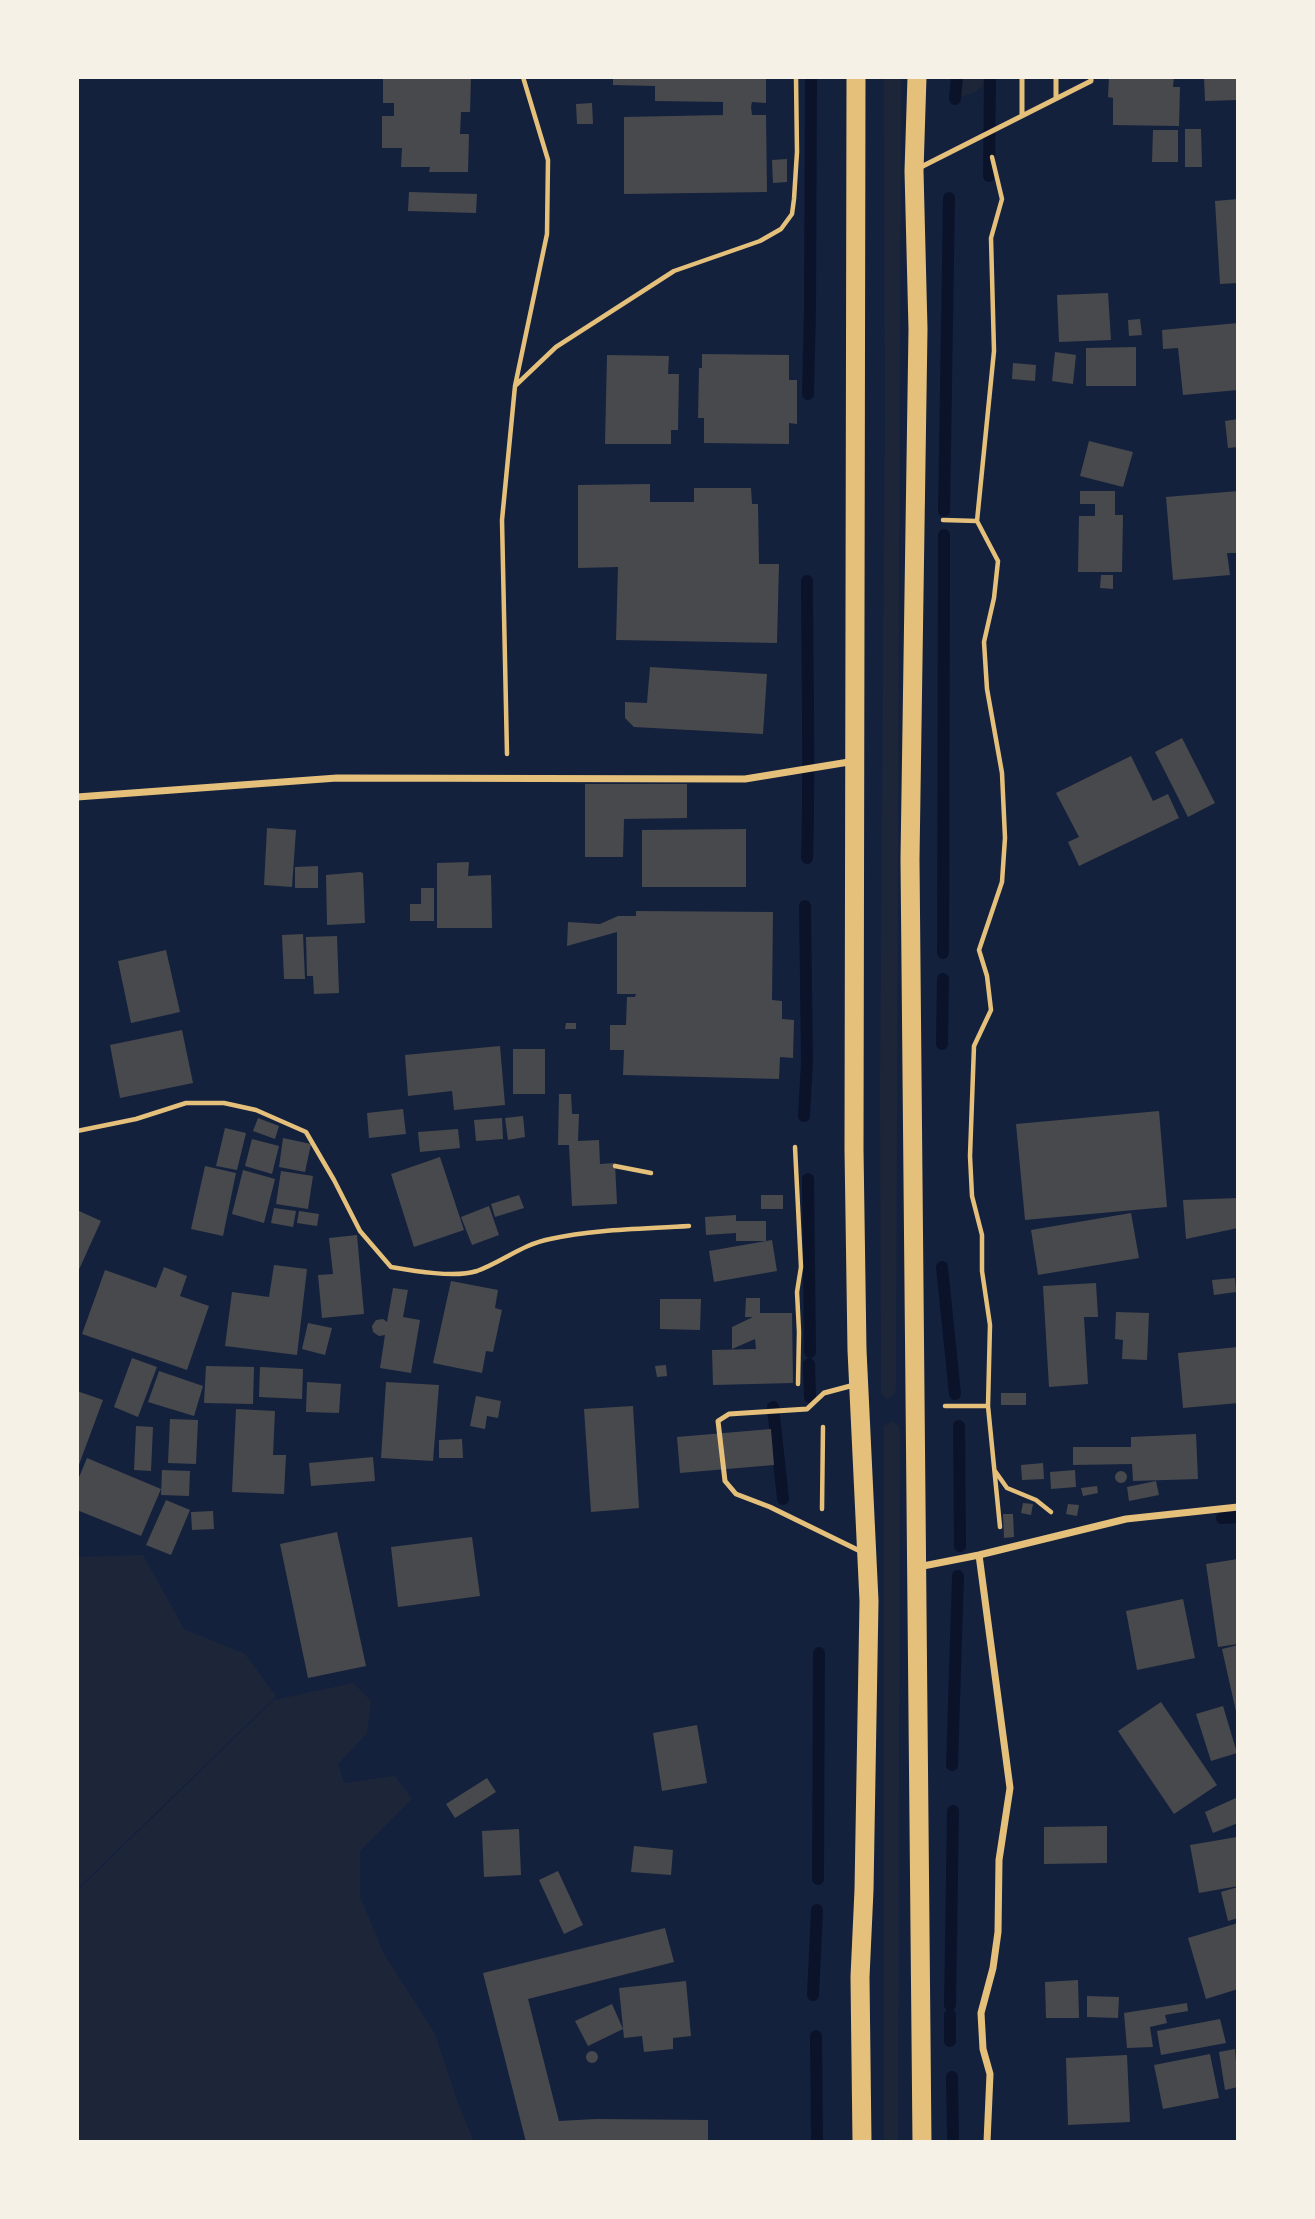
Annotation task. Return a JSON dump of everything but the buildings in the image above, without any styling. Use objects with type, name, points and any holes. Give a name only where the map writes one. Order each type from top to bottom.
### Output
[{"type":"highway","points":[[856,77],[854,1131],[859,1383],[868,1555],[865,1863],[860,1978],[862,2142]]},
{"type":"highway","points":[[917,77],[914,171],[918,329],[911,872],[922,2142]]},
{"type":"street","points":[[77,796],[337,778],[745,779],[855,760]]},
{"type":"street","points":[[917,1567],[979,1555],[1126,1519],[1238,1507]]},
{"type":"street","points":[[979,1555],[1010,1788],[999,1860],[998,1932],[993,1968],[981,2013],[984,2049],[990,2074],[987,2142]]},
{"type":"lane","points":[[1022,77],[1022,114]]},
{"type":"lane","points":[[1056,77],[1056,98]]},
{"type":"lane","points":[[914,171],[1091,81],[1091,77]]},
{"type":"lane","points":[[859,1383],[824,1393],[807,1409],[729,1414],[718,1421],[726,1481],[736,1494],[770,1507],[868,1555]]},
{"type":"path","points":[[507,777],[502,520],[515,386],[547,234],[548,160],[523,77]]},
{"type":"path","points":[[515,386],[556,348],[605,313],[674,271],[760,241],[781,229],[792,214],[794,199],[797,152],[796,77]]},
{"type":"path","points":[[991,152],[1002,200],[991,238],[994,351],[977,521],[998,561],[994,598],[984,642],[987,689],[1002,773],[1005,838],[1002,882],[979,950],[987,976],[991,1010],[974,1046],[970,1156],[972,1196],[982,1235],[982,1270],[990,1325],[988,1406],[1002,1549]]},
{"type":"path","points":[[77,1131],[136,1119],[186,1103],[224,1103],[257,1110],[306,1132],[360,1231],[391,1267],[433,1273],[475,1272],[524,1247],[550,1239],[689,1226]]},
{"type":"path","points":[[795,1147],[801,1267],[797,1292],[797,1409]]},
{"type":"path","points":[[615,1166],[652,1173]]},
{"type":"path","points":[[822,1532],[823,1418]]},
{"type":"path","points":[[994,1470],[1007,1488],[1036,1500],[1054,1515],[1064,1534]]},
{"type":"shaded area","points":[[884,77],[901,77],[896,1386],[895,1394],[887,1399],[881,1393],[880,1086],[885,425]]},
{"type":"shaded area","points":[[962,77],[984,77],[979,89],[960,97]]},
{"type":"shaded area","points":[[893,1421],[900,1432],[898,2142],[884,2142],[884,1426]]},
{"type":"shaded area","points":[[143,1555],[184,1629],[245,1654],[276,1696],[77,1889],[77,1557]]},
{"type":"shaded area","points":[[353,1683],[371,1701],[367,1733],[338,1764],[344,1783],[395,1776],[412,1799],[360,1851],[360,1897],[384,1954],[435,2034],[474,2142],[77,2142],[77,1891],[274,1700]]},
{"type":"waterway","points":[[808,394],[811,77]]},
{"type":"waterway","points":[[955,99],[957,77]]},
{"type":"waterway","points":[[989,176],[990,77]]},
{"type":"waterway","points":[[944,511],[949,198]]},
{"type":"waterway","points":[[943,953],[944,535]]},
{"type":"waterway","points":[[807,581],[807,858]]},
{"type":"waterway","points":[[804,1116],[807,1062],[805,906]]},
{"type":"waterway","points":[[942,1044],[943,979]]},
{"type":"waterway","points":[[808,1179],[810,1352]]},
{"type":"waterway","points":[[942,1267],[955,1394]]},
{"type":"waterway","points":[[809,1364],[810,1397]]},
{"type":"waterway","points":[[773,1407],[783,1499]]},
{"type":"waterway","points":[[959,1426],[960,1546]]},
{"type":"waterway","points":[[1222,1518],[1238,1517]]},
{"type":"waterway","points":[[952,1765],[958,1576]]},
{"type":"waterway","points":[[818,1879],[819,1653]]},
{"type":"waterway","points":[[950,2005],[953,1811]]},
{"type":"waterway","points":[[813,1995],[817,1910]]},
{"type":"waterway","points":[[950,2015],[950,2041]]},
{"type":"waterway","points":[[816,2036],[817,2142]]},
{"type":"waterway","points":[[952,2077],[953,2137]]}]
